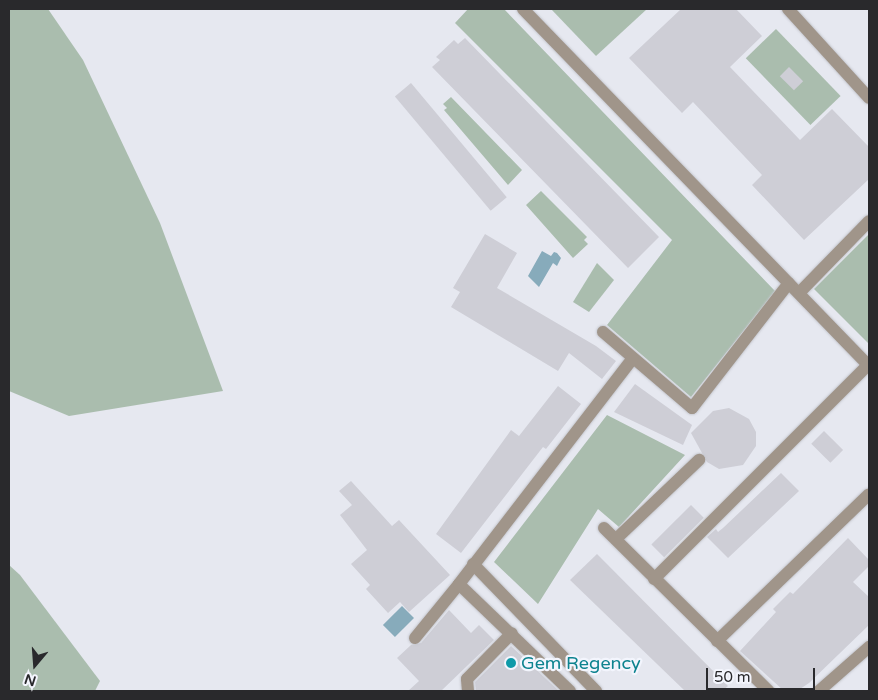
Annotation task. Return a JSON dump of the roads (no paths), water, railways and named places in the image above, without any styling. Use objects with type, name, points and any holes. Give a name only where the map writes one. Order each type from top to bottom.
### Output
[{"type":"street","points":[[523,9],[869,365],[654,578]]},
{"type":"street","points":[[788,9],[869,98]]},
{"type":"street","points":[[799,293],[869,221]]},
{"type":"street","points":[[603,332],[632,359],[692,408],[789,283]]},
{"type":"street","points":[[415,638],[459,584],[632,359]]},
{"type":"street","points":[[616,539],[699,460]]},
{"type":"street","points":[[717,641],[869,494]]},
{"type":"street","points":[[604,528],[769,691]]},
{"type":"street","points":[[473,564],[596,691]]},
{"type":"street","points":[[459,584],[512,633],[570,691]]},
{"type":"street","points":[[468,691],[467,679],[512,633]]},
{"type":"street","points":[[819,691],[869,647]]},
{"type":"water","points":[[542,251],[551,256],[554,252],[557,253],[561,258],[557,266],[553,263],[539,287],[528,276]]},
{"type":"water","points":[[402,606],[414,618],[395,637],[383,625]]},
{"type":"place","name":"Gem Regency","points":[[511,663]]}]
